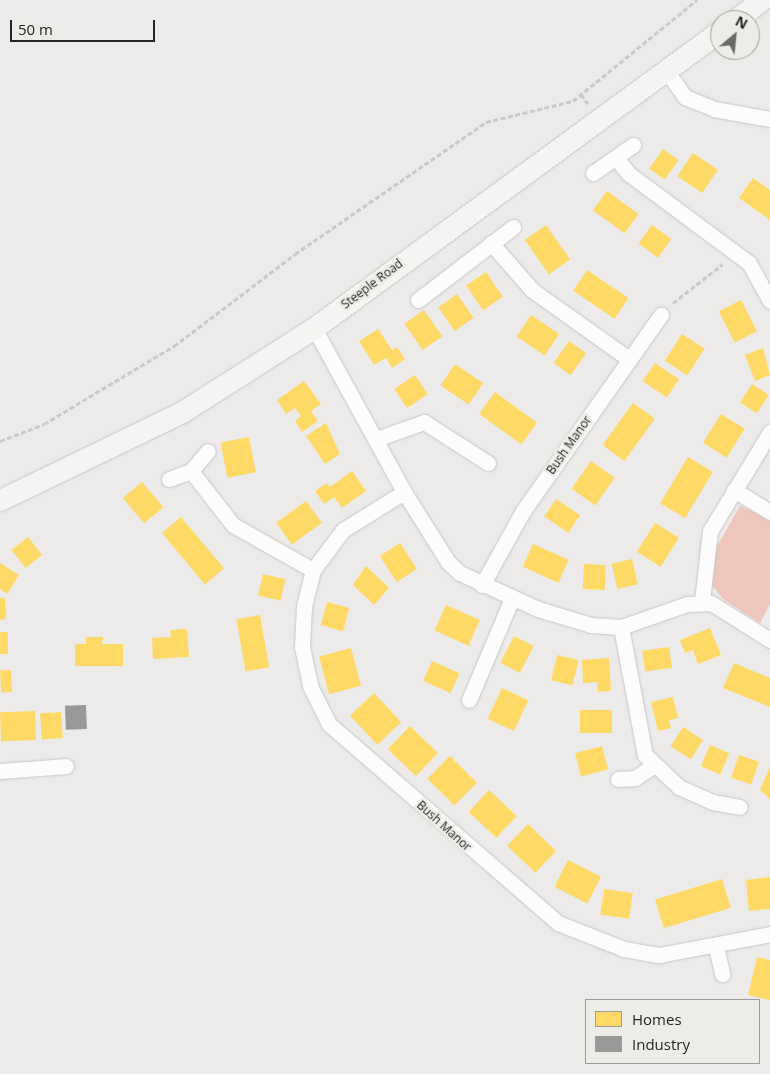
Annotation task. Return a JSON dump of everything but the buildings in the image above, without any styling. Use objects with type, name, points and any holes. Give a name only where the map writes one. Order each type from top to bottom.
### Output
[{"type":"main road","name":"Steeple Road","points":[[0,500],[182,412],[314,328],[710,38]]},
{"type":"street","points":[[666,70],[685,97],[714,109],[770,119]]},
{"type":"street","points":[[594,173],[633,145]]},
{"type":"street","points":[[616,158],[629,174],[734,250],[759,275],[770,301]]},
{"type":"street","points":[[418,300],[513,226]]},
{"type":"street","points":[[490,243],[532,290],[630,360]]},
{"type":"street","name":"Bush Manor","points":[[482,585],[523,511],[661,315]]},
{"type":"street","points":[[314,328],[404,492],[448,562],[482,585],[577,622],[621,627],[702,601],[720,607],[769,636]]},
{"type":"street","points":[[376,439],[424,422],[488,463]]},
{"type":"street","points":[[702,601],[710,531],[770,432]]},
{"type":"street","points":[[169,479],[191,471],[208,451]]},
{"type":"street","points":[[191,471],[233,525],[313,570]]},
{"type":"street","points":[[734,490],[770,512]]},
{"type":"street","name":"Bush Manor","points":[[404,492],[343,530],[313,570],[301,626],[305,666],[317,703],[347,741],[558,923],[643,954],[716,947],[770,934]]},
{"type":"street","points":[[469,700],[512,598]]},
{"type":"street","points":[[621,627],[637,732],[653,766],[691,794],[740,807]]},
{"type":"street","points":[[0,771],[66,766]]},
{"type":"street","points":[[618,779],[635,778],[653,766]]},
{"type":"street","points":[[716,947],[722,974]]},
{"type":"path","points":[[0,441],[44,424],[174,346],[296,254],[486,122],[573,101],[697,0]]},
{"type":"path","points":[[661,315],[734,250]]},
{"type":"shaded area","points":[[740,506],[770,519],[770,604],[760,623],[723,599],[711,584],[716,548]]}]
